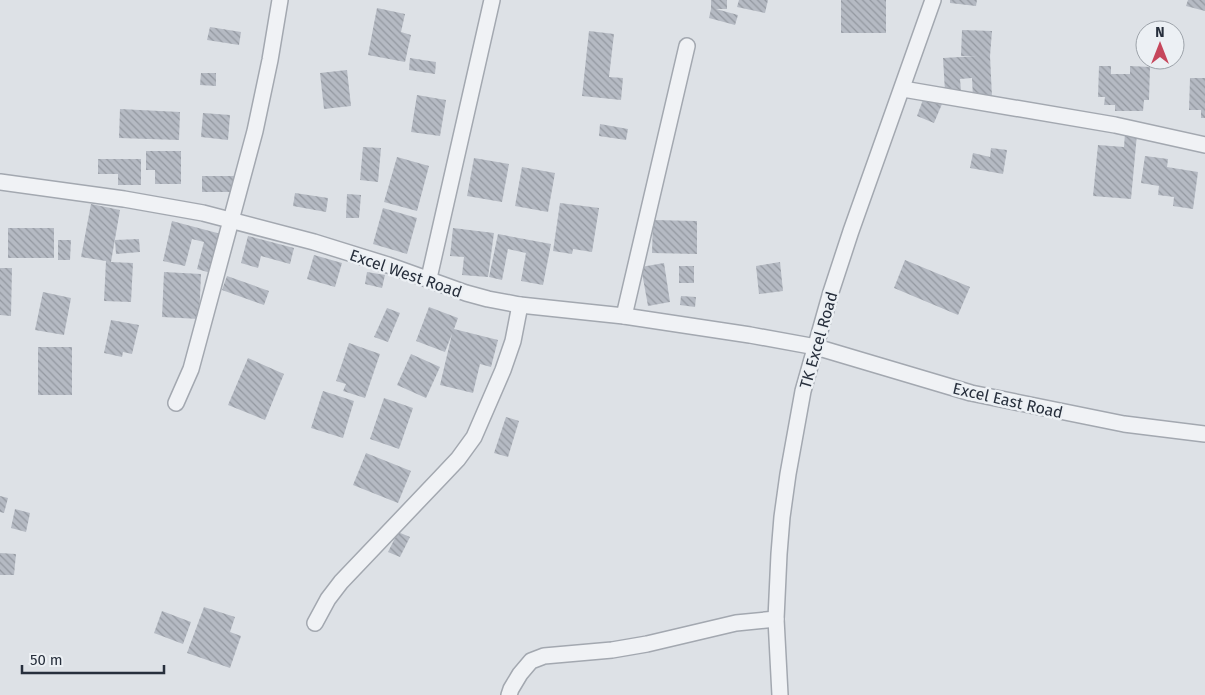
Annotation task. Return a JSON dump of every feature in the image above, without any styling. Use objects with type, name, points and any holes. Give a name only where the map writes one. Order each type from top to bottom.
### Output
[{"type":"street","points":[[176,403],[191,369],[255,131],[280,0]]},
{"type":"street","points":[[429,278],[492,0]]},
{"type":"street","name":"TK Excel Road","points":[[780,695],[776,619],[779,554],[787,482],[803,391],[851,231],[903,90],[933,0]]},
{"type":"street","points":[[624,316],[687,46]]},
{"type":"street","points":[[903,90],[1115,125],[1205,145]]},
{"type":"street","name":"Excel West Road","points":[[0,182],[124,199],[203,212],[232,219],[429,278],[466,294],[488,300],[624,316],[816,346]]},
{"type":"street","points":[[315,623],[328,599],[341,582],[442,477],[474,437],[503,370],[513,341],[520,305]]},
{"type":"street","name":"Excel East Road","points":[[816,346],[971,393],[1124,424],[1205,434]]},
{"type":"street","points":[[509,695],[520,674],[531,661],[544,656],[612,650],[736,623],[776,619]]},
{"type":"building","points":[[711,0],[727,0],[727,9],[716,9],[738,15],[735,25],[709,18]]},
{"type":"building","points":[[739,0],[768,0],[765,13],[737,7]]},
{"type":"building","points":[[841,0],[886,0],[886,33],[841,33]]},
{"type":"building","points":[[950,0],[977,0],[976,6],[950,3]]},
{"type":"building","points":[[1188,0],[1205,0],[1205,11],[1186,6]]},
{"type":"building","points":[[377,8],[405,14],[401,32],[411,35],[405,62],[368,55]]},
{"type":"building","points":[[210,27],[241,32],[239,45],[207,40]]},
{"type":"building","points":[[962,30],[992,31],[990,56],[992,97],[973,98],[972,78],[960,79],[961,91],[945,92],[943,58],[977,56],[961,56]]},
{"type":"building","points":[[589,31],[614,34],[609,77],[623,78],[621,100],[582,96]]},
{"type":"building","points":[[410,58],[436,62],[435,74],[409,70]]},
{"type":"building","points":[[1099,66],[1111,66],[1111,74],[1130,74],[1130,66],[1135,66],[1135,70],[1150,70],[1149,100],[1144,100],[1143,111],[1115,111],[1115,105],[1104,105],[1105,97],[1098,97]]},
{"type":"building","points":[[347,70],[351,106],[324,109],[320,73]]},
{"type":"building","points":[[201,73],[216,73],[216,86],[200,85]]},
{"type":"building","points":[[1190,78],[1205,78],[1205,118],[1201,118],[1201,110],[1189,110]]},
{"type":"building","points":[[417,95],[446,100],[440,136],[411,132]]},
{"type":"building","points":[[924,97],[942,104],[934,123],[917,116]]},
{"type":"building","points":[[120,109],[180,112],[179,140],[119,138]]},
{"type":"building","points":[[203,113],[230,115],[228,140],[201,137]]},
{"type":"building","points":[[600,124],[628,129],[626,140],[599,136]]},
{"type":"building","points":[[1125,133],[1137,134],[1131,199],[1093,196],[1098,145],[1124,147]]},
{"type":"building","points":[[363,147],[381,148],[378,182],[360,180]]},
{"type":"building","points":[[991,148],[1007,150],[1003,174],[970,168],[973,153],[990,157]]},
{"type":"building","points":[[146,151],[181,151],[181,184],[155,184],[155,170],[146,170]]},
{"type":"building","points":[[1145,156],[1168,159],[1167,167],[1198,172],[1193,209],[1173,206],[1174,197],[1158,195],[1159,186],[1141,183]]},
{"type":"building","points":[[397,157],[429,166],[417,211],[384,202]]},
{"type":"building","points":[[474,158],[509,164],[502,202],[467,196]]},
{"type":"building","points":[[98,159],[141,159],[141,185],[118,185],[118,174],[98,174]]},
{"type":"building","points":[[522,167],[555,173],[548,212],[515,206]]},
{"type":"building","points":[[202,176],[245,176],[245,192],[202,192]]},
{"type":"building","points":[[295,193],[328,198],[326,212],[293,206]]},
{"type":"building","points":[[347,194],[361,195],[359,218],[346,218]]},
{"type":"building","points":[[560,203],[599,208],[592,252],[573,249],[572,254],[553,251]]},
{"type":"building","points":[[91,204],[120,210],[111,262],[133,263],[131,302],[104,301],[106,261],[81,257]]},
{"type":"building","points":[[383,208],[417,218],[407,254],[373,244]]},
{"type":"building","points":[[653,220],[697,221],[697,254],[652,253]]},
{"type":"building","points":[[172,221],[221,234],[211,273],[197,269],[204,242],[192,239],[185,266],[163,261]]},
{"type":"building","points":[[8,228],[54,228],[54,258],[8,258]]},
{"type":"building","points":[[453,228],[494,233],[488,277],[462,275],[464,257],[450,256]]},
{"type":"building","points":[[498,234],[551,244],[543,285],[521,281],[526,253],[508,249],[502,280],[489,277]]},
{"type":"building","points":[[248,236],[294,248],[290,264],[261,256],[258,268],[241,263]]},
{"type":"building","points":[[139,239],[140,252],[116,254],[115,240]]},
{"type":"building","points":[[58,240],[71,240],[70,260],[58,260]]},
{"type":"building","points":[[314,255],[342,263],[335,287],[307,279]]},
{"type":"building","points":[[905,260],[970,287],[958,315],[894,288]]},
{"type":"building","points":[[780,262],[783,291],[759,294],[756,266]]},
{"type":"building","points":[[664,263],[670,302],[648,306],[641,267]]},
{"type":"building","points":[[679,266],[694,266],[694,283],[679,283]]},
{"type":"building","points":[[0,268],[12,268],[11,316],[0,315]]},
{"type":"building","points":[[164,272],[201,274],[199,319],[162,317]]},
{"type":"building","points":[[367,272],[385,275],[382,288],[365,284]]},
{"type":"building","points":[[227,276],[269,291],[264,305],[222,290]]},
{"type":"building","points":[[43,292],[71,298],[64,335],[35,330]]},
{"type":"building","points":[[681,296],[696,297],[695,307],[680,305]]},
{"type":"building","points":[[429,307],[458,318],[454,329],[498,340],[491,367],[480,364],[473,393],[440,385],[452,334],[445,352],[416,341]]},
{"type":"building","points":[[387,308],[400,313],[388,342],[374,337]]},
{"type":"building","points":[[111,320],[139,325],[132,354],[123,352],[122,357],[104,353]]},
{"type":"building","points":[[349,343],[380,354],[365,398],[343,391],[346,384],[336,381]]},
{"type":"building","points":[[38,347],[72,347],[72,395],[38,395]]},
{"type":"building","points":[[411,354],[440,367],[426,398],[397,385]]},
{"type":"building","points":[[248,358],[284,374],[265,420],[228,405]]},
{"type":"building","points":[[323,391],[354,401],[343,438],[311,428]]},
{"type":"building","points":[[384,398],[413,408],[399,449],[370,439]]},
{"type":"building","points":[[506,417],[519,421],[508,457],[494,453]]},
{"type":"building","points":[[366,453],[411,471],[398,503],[353,485]]},
{"type":"building","points":[[0,496],[8,498],[4,513],[0,512]]},
{"type":"building","points":[[15,509],[30,513],[26,532],[11,528]]},
{"type":"building","points":[[398,532],[410,537],[400,557],[388,552]]},
{"type":"building","points":[[0,553],[16,554],[14,575],[0,575]]},
{"type":"building","points":[[204,607],[235,617],[230,632],[241,636],[230,668],[187,653]]},
{"type":"building","points":[[162,611],[191,622],[183,644],[154,633]]}]
